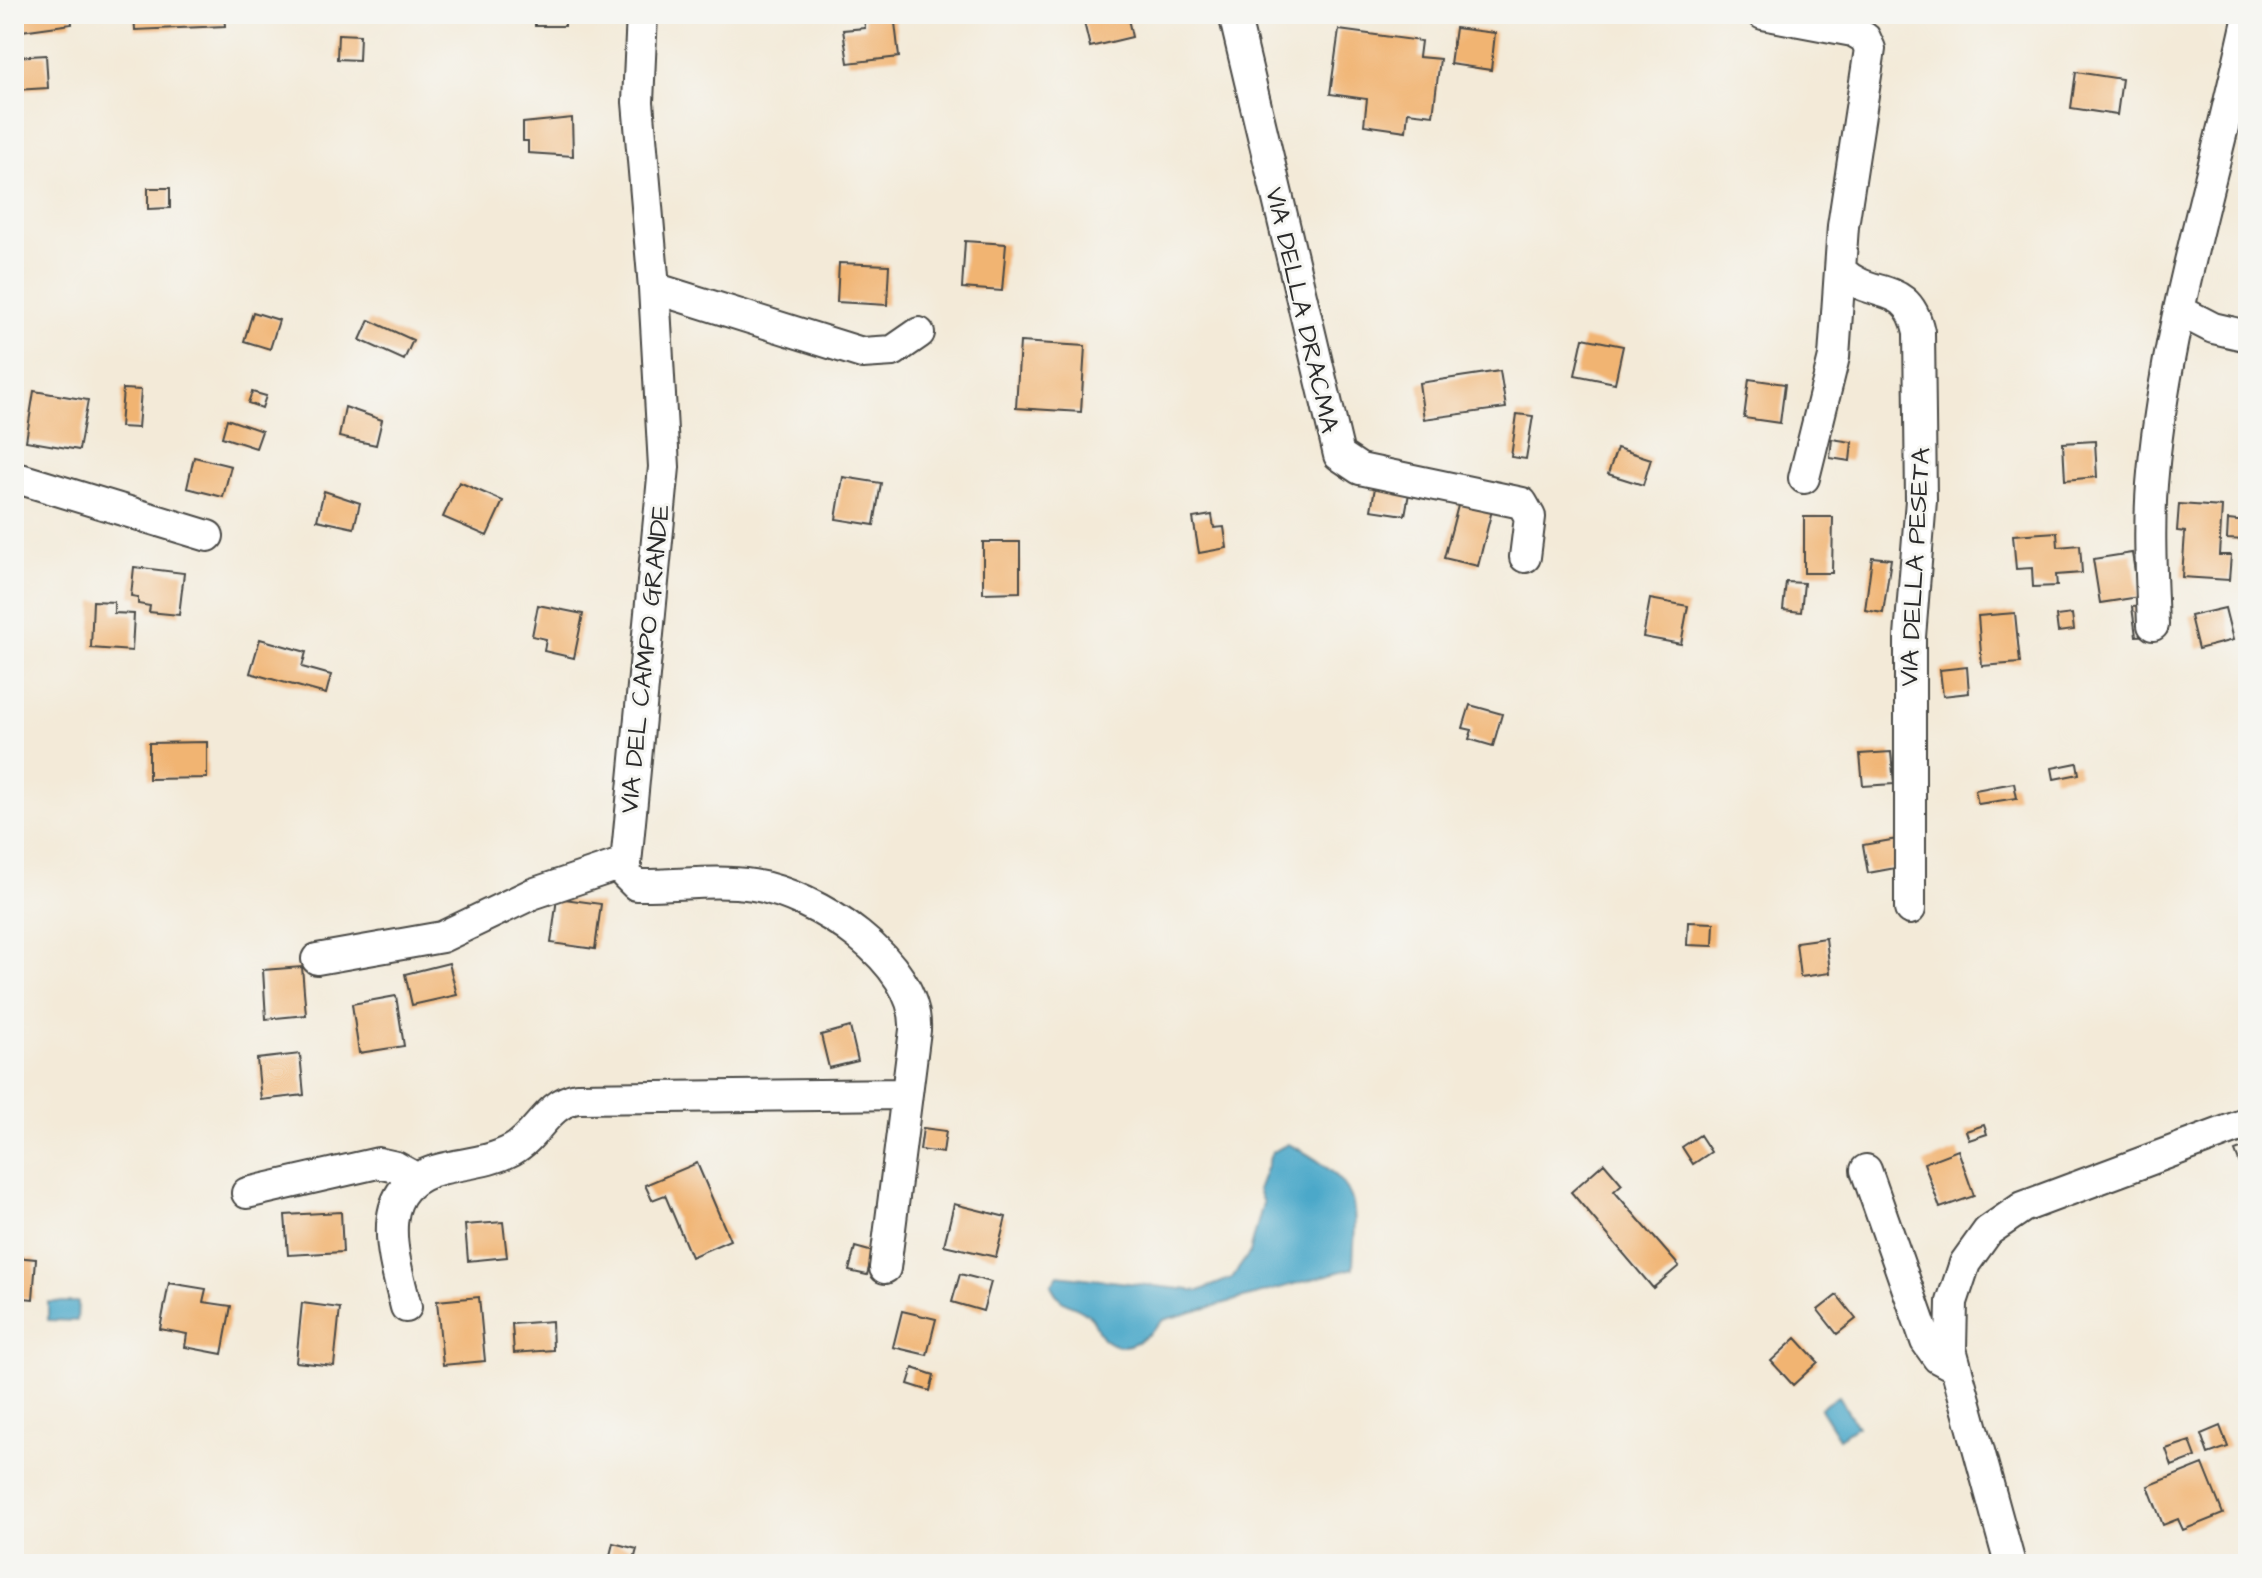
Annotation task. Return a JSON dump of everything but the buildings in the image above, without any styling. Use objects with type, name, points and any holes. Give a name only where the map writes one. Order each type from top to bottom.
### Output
[{"type":"street","name":"VIA DEL CAMPO GRANDE","points":[[624,863],[664,467],[654,288],[638,102],[642,14]]},
{"type":"street","name":"VIA DELLA DRACMA","points":[[1234,14],[1339,455],[1360,469],[1522,503],[1530,517],[1525,557]]},
{"type":"street","points":[[1763,14],[1853,31],[1868,44],[1869,67],[1843,226],[1833,366],[1804,478]]},
{"type":"street","points":[[2153,625],[2153,472],[2180,311],[2248,20]]},
{"type":"street","name":"VIA DELLA PESETA","points":[[1841,271],[1858,284],[1906,300],[1915,314],[1919,332],[1921,500],[1910,637],[1910,909]]},
{"type":"street","points":[[654,288],[862,353],[893,351],[919,333]]},
{"type":"street","points":[[2180,311],[2213,328],[2248,336]]},
{"type":"street","points":[[14,477],[208,536]]},
{"type":"street","points":[[317,959],[433,940],[532,894],[624,863],[625,874],[636,885],[742,884],[781,891],[827,914],[865,941],[899,977],[914,1003],[915,1030],[885,1268]]},
{"type":"street","points":[[406,1307],[393,1249],[393,1225],[399,1197],[414,1177],[510,1151],[530,1137],[557,1105],[571,1099],[907,1094]]},
{"type":"street","points":[[2010,1564],[1955,1367],[1950,1329],[1955,1291],[1971,1254],[1997,1224],[2033,1202],[2248,1123]]},
{"type":"street","points":[[247,1193],[378,1163],[396,1167],[414,1177]]},
{"type":"street","points":[[1866,1170],[1926,1341],[1938,1358],[1955,1367]]},
{"type":"water","points":[[1288,1144],[1324,1166],[1347,1189],[1354,1213],[1353,1268],[1163,1320],[1143,1338],[1120,1346],[1103,1338],[1090,1316],[1055,1293],[1051,1285],[1058,1275],[1199,1291],[1232,1278],[1250,1252],[1263,1203],[1258,1190],[1272,1152]]},
{"type":"water","points":[[48,1302],[78,1302],[77,1321],[48,1320]]},
{"type":"water","points":[[1838,1396],[1857,1426],[1839,1438],[1820,1408]]}]
